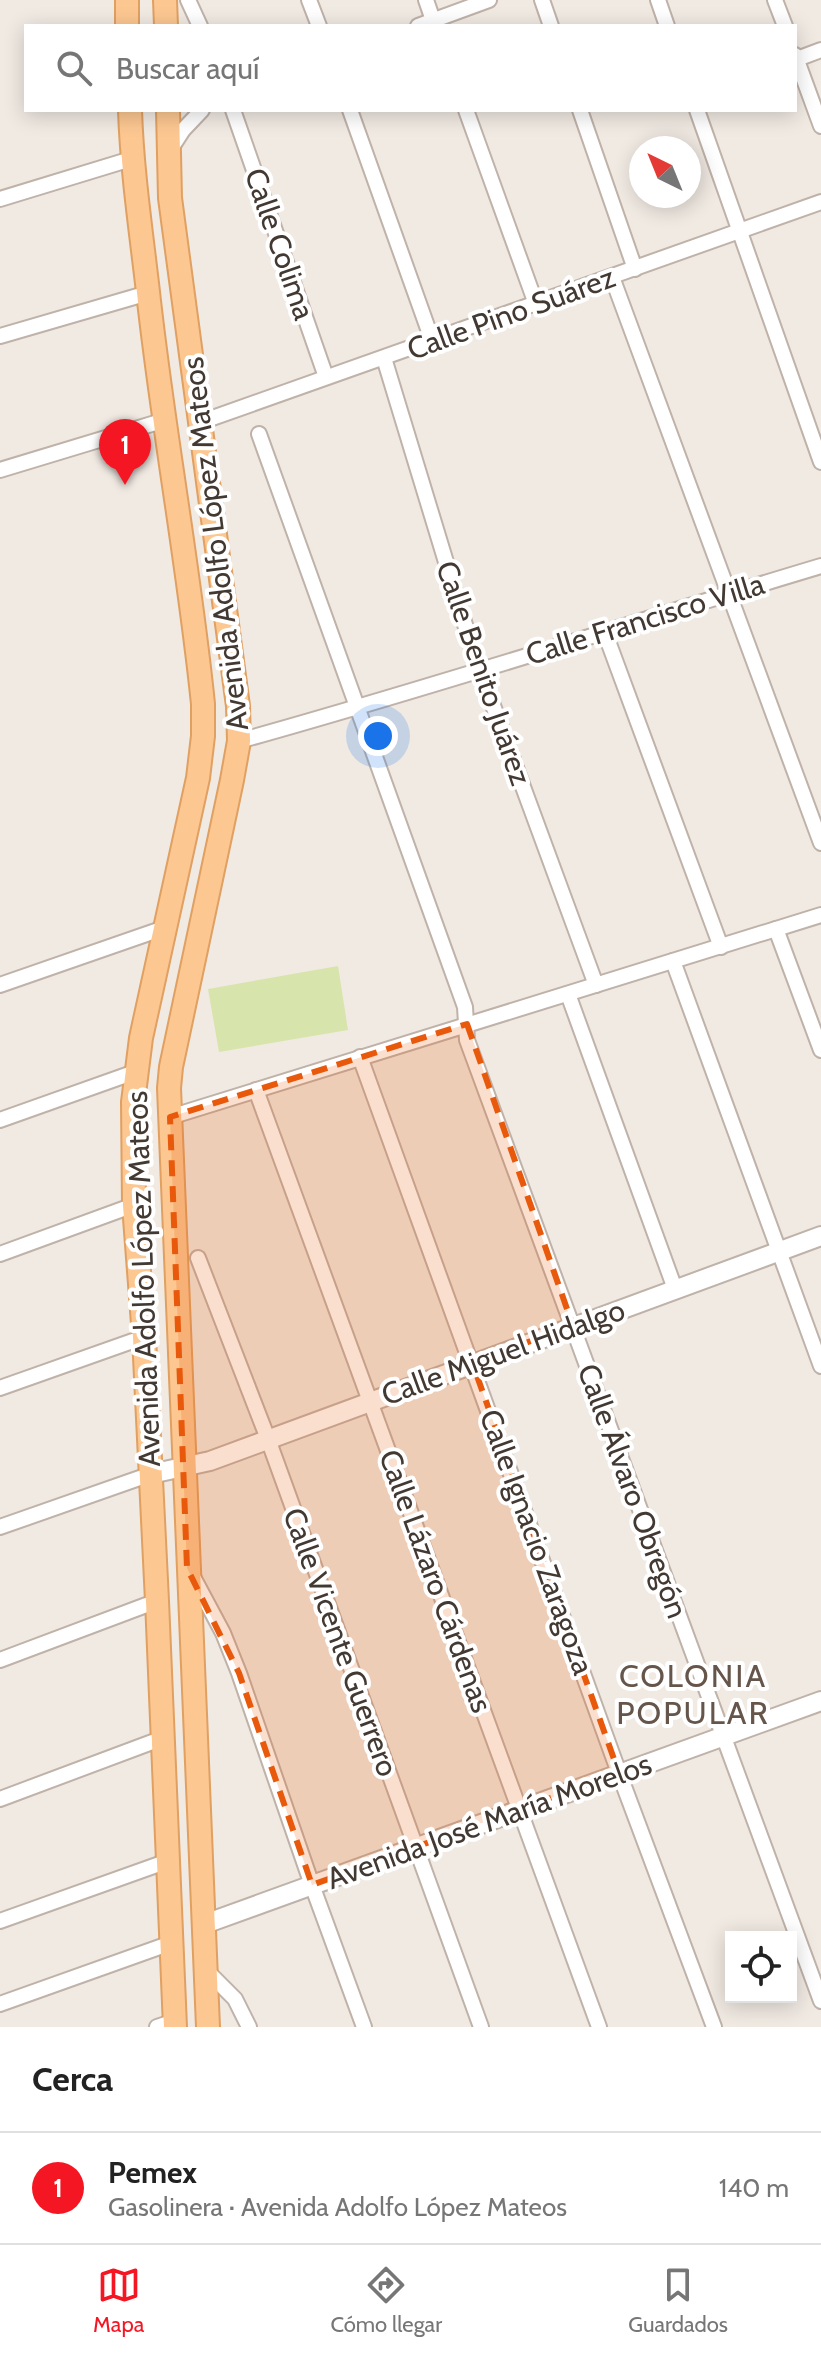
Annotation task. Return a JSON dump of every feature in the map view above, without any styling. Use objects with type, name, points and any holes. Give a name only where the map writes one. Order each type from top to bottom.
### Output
[{"type":"main road","points":[[165,0],[166,24]]},
{"type":"main road","name":"Avenida Adolfo López Mateos","points":[[130,112],[131,159],[152,343],[198,655],[203,715],[198,778],[135,1072],[133,1102],[134,1205],[144,1337],[168,1861],[171,1943],[169,2025]]},
{"type":"main road","name":"Avenida Adolfo López Mateos","points":[[168,112],[170,198],[233,664],[239,741],[171,1067],[170,1117],[187,1568],[208,2027]]},
{"type":"main road","points":[[152,343],[191,336]]},
{"type":"street","points":[[188,0],[199,24]]},
{"type":"street","points":[[309,0],[318,24]]},
{"type":"street","points":[[426,0],[429,24],[489,0]]},
{"type":"street","points":[[542,0],[550,24]]},
{"type":"street","points":[[658,0],[666,24]]},
{"type":"street","points":[[775,0],[784,24]]},
{"type":"street","points":[[797,57],[821,50]]},
{"type":"street","points":[[797,60],[821,126]]},
{"type":"street","points":[[168,154],[183,130],[200,112]]},
{"type":"street","name":"Calle Colima","points":[[234,112],[326,377]]},
{"type":"street","points":[[351,112],[432,340]]},
{"type":"street","points":[[467,112],[536,304]]},
{"type":"street","points":[[581,112],[635,269]]},
{"type":"street","points":[[698,112],[821,462]]},
{"type":"street","points":[[0,199],[131,159]]},
{"type":"street","name":"Calle Pino Suárez","points":[[201,422],[821,202]]},
{"type":"street","points":[[612,277],[821,843]]},
{"type":"street","points":[[0,336],[148,293]]},
{"type":"street","name":"Calle Benito Juárez","points":[[384,358],[479,669],[596,985]]},
{"type":"street","points":[[0,470],[165,420]]},
{"type":"street","points":[[259,434],[465,1007],[467,1024]]},
{"type":"street","name":"Calle Francisco Villa","points":[[239,741],[357,709],[821,566]]},
{"type":"street","points":[[605,633],[721,947]]},
{"type":"street","points":[[170,1117],[821,915]]},
{"type":"street","points":[[0,985],[164,928]]},
{"type":"street","points":[[776,929],[821,1050]]},
{"type":"street","points":[[673,961],[821,1366]]},
{"type":"street","points":[[568,994],[675,1289]]},
{"type":"street","name":"Calle Álvaro Obregón","points":[[467,1024],[467,1040],[821,2001]]},
{"type":"street","name":"Calle Ignacio Zaragoza","points":[[360,1057],[714,2027]]},
{"type":"street","points":[[0,1120],[135,1072]]},
{"type":"street","name":"Calle Lázaro Cárdenas","points":[[256,1090],[599,2027]]},
{"type":"street","points":[[0,1254],[134,1205]]},
{"type":"street","name":"Calle Miguel Hidalgo","points":[[151,1474],[210,1461],[821,1236]]},
{"type":"street","name":"Calle Vicente Guerrero","points":[[198,1258],[268,1439],[481,2027]]},
{"type":"street","points":[[0,1388],[144,1337]]},
{"type":"street","points":[[0,1527],[151,1474]]},
{"type":"street","points":[[187,1568],[223,1633],[239,1673],[364,2027]]},
{"type":"street","points":[[0,1660],[157,1601]]},
{"type":"street","name":"Avenida José María Morelos","points":[[202,1925],[821,1701]]},
{"type":"street","points":[[0,1799],[163,1738]]},
{"type":"street","points":[[0,1921],[168,1861]]},
{"type":"street","points":[[0,2004],[171,1943]]},
{"type":"street","points":[[205,1969],[235,1999],[249,2027]]},
{"type":"highlighted area","points":[[467,1024],[573,1326],[472,1362],[619,1773],[312,1885],[239,1673],[187,1568],[170,1117]]},
{"type":"green space","points":[[338,966],[348,1030],[219,1052],[208,989]]},
{"type":"place","name":"Pemex","points":[[125,485]]},
{"type":"district","name":"COLONIA POPULAR","points":[[693,1694]]}]
